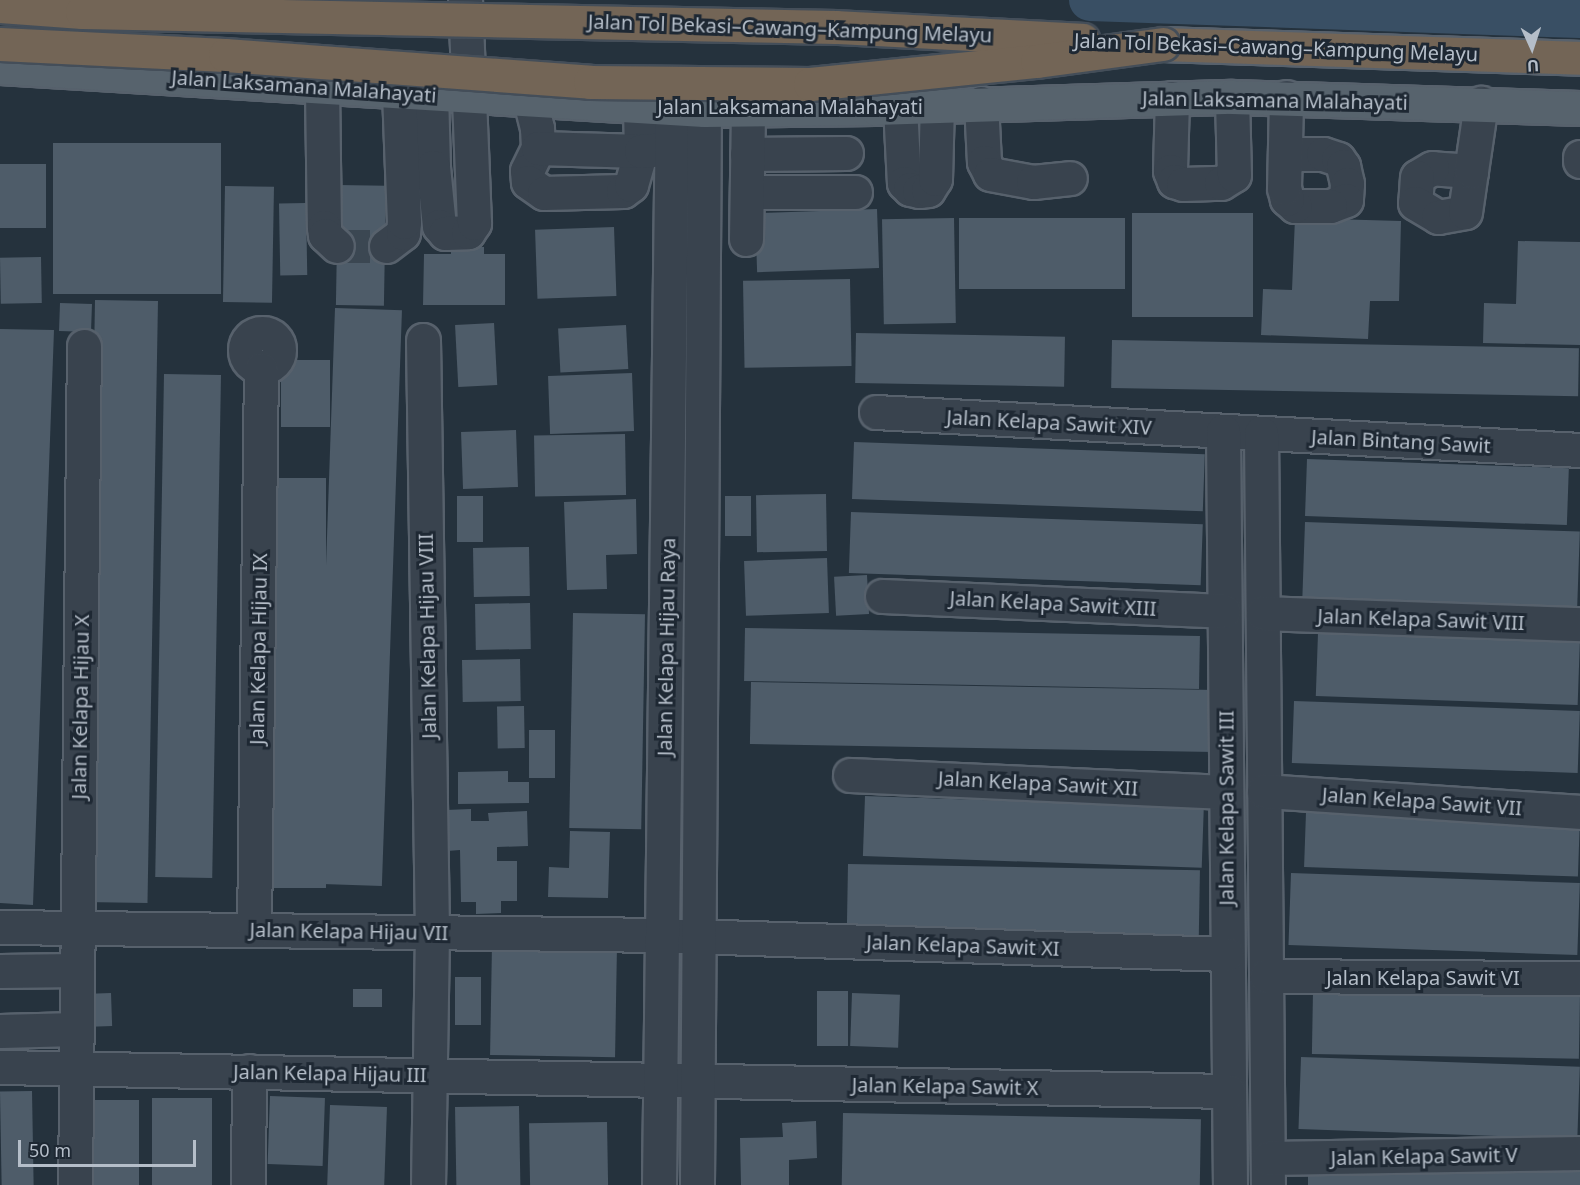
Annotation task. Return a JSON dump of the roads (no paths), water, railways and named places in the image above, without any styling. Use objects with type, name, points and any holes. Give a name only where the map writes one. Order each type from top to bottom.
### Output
[{"type":"highway","name":"Jalan Tol Bekasi–Cawang–Kampung Melayu","points":[[0,6],[94,12],[836,27],[1163,44],[1580,58]]},
{"type":"highway","points":[[0,44],[213,54],[590,82],[810,84],[1037,61],[1163,44]]},
{"type":"main road","name":"Jalan Laksamana Malahayati","points":[[0,67],[704,110],[900,107],[1232,97],[1580,108]]},
{"type":"street","points":[[415,93],[433,167],[439,226],[445,234],[468,232],[474,223],[465,0]]},
{"type":"street","points":[[322,88],[324,227],[325,236],[338,246]]},
{"type":"street","points":[[386,246],[404,233],[415,93]]},
{"type":"street","points":[[1172,98],[1170,171],[1174,181],[1183,184],[1221,183],[1234,175],[1232,97]]},
{"type":"street","points":[[1285,158],[1286,97]]},
{"type":"street","points":[[530,100],[537,128],[538,148],[526,171],[528,182],[544,193],[623,191],[631,186],[656,150]]},
{"type":"street","points":[[981,103],[984,162],[990,174],[1033,182],[1070,178]]},
{"type":"street","points":[[1472,171],[1481,104]]},
{"type":"street","points":[[900,107],[904,183],[910,189],[919,191],[928,190],[935,179],[937,105]]},
{"type":"street","name":"Jalan Kelapa Hijau Raya","points":[[656,108],[656,150],[670,299],[659,1185]]},
{"type":"street","name":"Jalan Kelapa Hijau Raya","points":[[697,1185],[704,110]]},
{"type":"street","points":[[746,239],[748,110]]},
{"type":"street","points":[[538,148],[656,150]]},
{"type":"street","points":[[747,154],[846,153]]},
{"type":"street","points":[[747,192],[855,192]]},
{"type":"street","points":[[670,299],[702,302]]},
{"type":"street","name":"Jalan Kelapa Hijau VIII","points":[[423,340],[432,932],[432,1074],[428,1185]]},
{"type":"street","name":"Jalan Kelapa Hijau X","points":[[75,1185],[84,345]]},
{"type":"street","name":"Jalan Kelapa Hijau IX","points":[[254,930],[261,369]]},
{"type":"street","name":"Jalan Kelapa Sawit XIV","points":[[876,412],[1223,431]]},
{"type":"street","name":"Jalan Bintang Sawit","points":[[1223,431],[1580,450]]},
{"type":"street","name":"Jalan Kelapa Sawit III","points":[[1223,431],[1230,1185]]},
{"type":"street","name":"Jalan Kelapa Sawit III","points":[[1261,433],[1268,1171]]},
{"type":"street","name":"Jalan Kelapa Sawit XIII","points":[[882,596],[1224,611]]},
{"type":"street","name":"Jalan Kelapa Sawit VIII","points":[[1263,614],[1580,624]]},
{"type":"street","name":"Jalan Kelapa Sawit XII","points":[[850,775],[1226,792]]},
{"type":"street","name":"Jalan Kelapa Sawit VII","points":[[1264,791],[1580,812]]},
{"type":"street","name":"Jalan Kelapa Hijau VII","points":[[0,927],[699,937]]},
{"type":"street","name":"Jalan Kelapa Sawit XI","points":[[699,937],[1227,954]]},
{"type":"street","points":[[0,971],[77,970]]},
{"type":"street","name":"Jalan Kelapa Sawit VI","points":[[1266,976],[1580,978]]},
{"type":"street","points":[[0,1031],[76,1029]]},
{"type":"street","name":"Jalan Kelapa Hijau III","points":[[0,1067],[661,1078]]},
{"type":"street","points":[[248,1185],[249,1071]]},
{"type":"street","name":"Jalan Kelapa Sawit X","points":[[661,1078],[1229,1091]]},
{"type":"street","name":"Jalan Kelapa Sawit V","points":[[1268,1171],[1580,1153]]},
{"type":"waterway","points":[[1090,0],[1580,17]]},
{"type":"tunnel","points":[[337,246],[386,246]]}]
